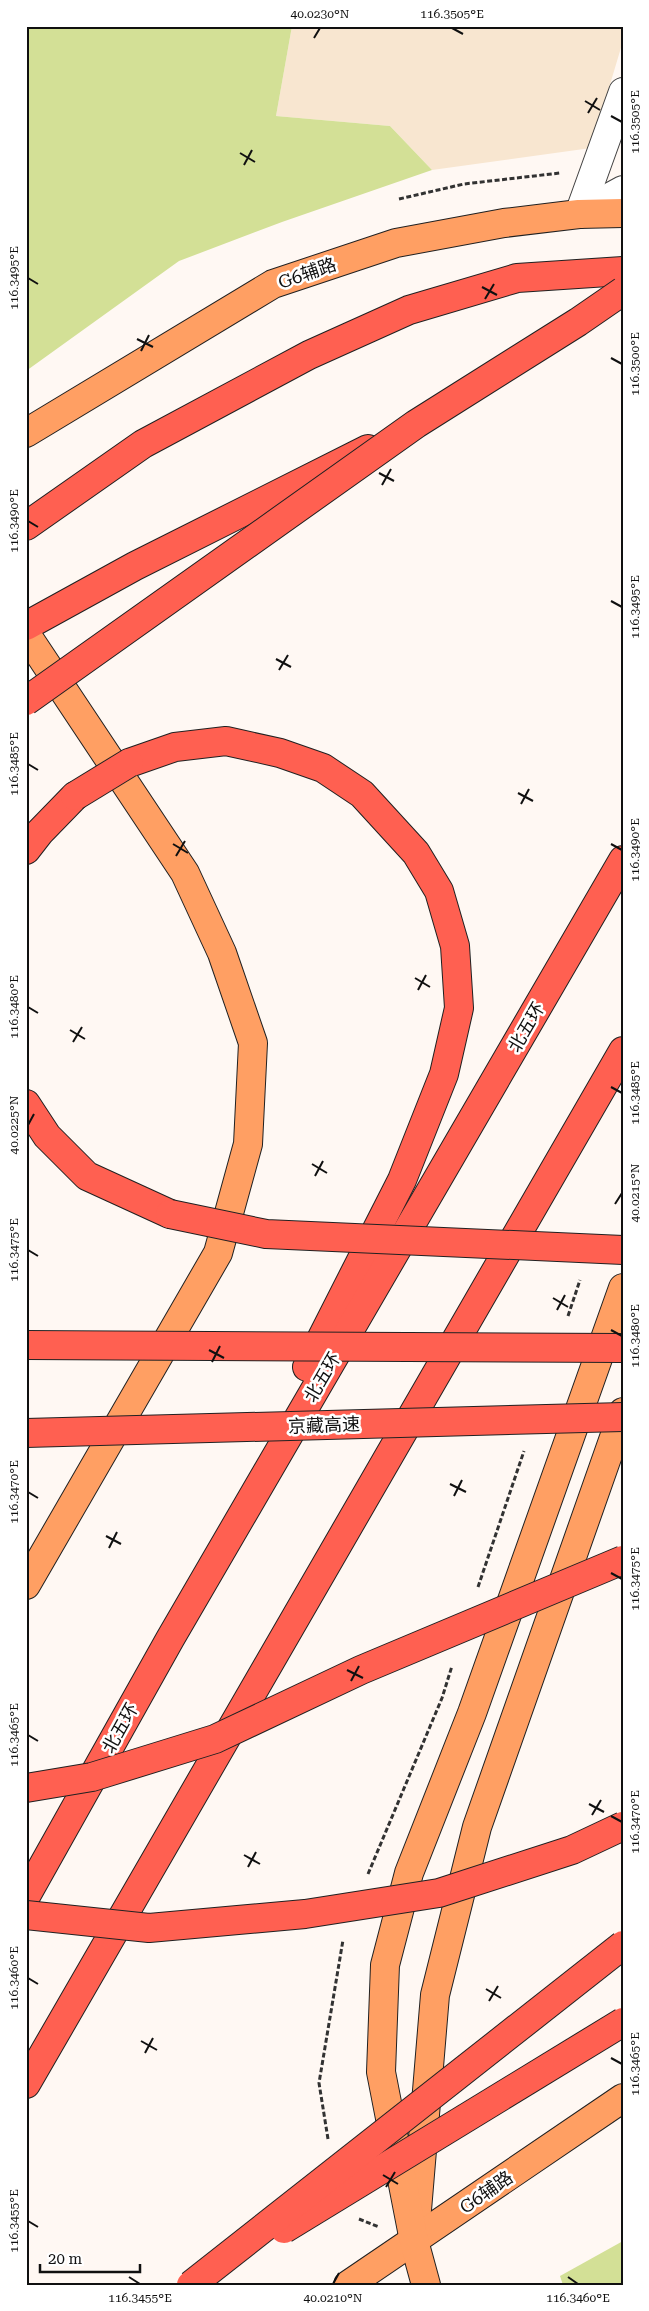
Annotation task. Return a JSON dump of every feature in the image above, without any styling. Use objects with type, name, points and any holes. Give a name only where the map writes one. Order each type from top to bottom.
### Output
[{"type":"highway","points":[[26,526],[143,444],[309,355],[409,310],[517,278],[623,271]]},
{"type":"highway","points":[[26,701],[416,424],[578,322],[623,291]]},
{"type":"highway","points":[[26,626],[135,566],[416,424]]},
{"type":"highway","points":[[26,850],[40,832],[75,796],[128,764],[175,747],[226,741],[280,753],[323,768],[362,794],[416,853],[439,891],[455,946],[460,1008],[444,1074],[402,1180],[170,1639]]},
{"type":"highway","name":"北五环","points":[[26,1896],[170,1639],[623,860]]},
{"type":"highway","points":[[26,2084],[623,1051]]},
{"type":"highway","points":[[26,1104],[47,1136],[87,1176],[170,1214],[266,1234],[623,1250]]},
{"type":"highway","points":[[26,1346],[623,1348]]},
{"type":"highway","name":"京藏高速","points":[[26,1432],[623,1417]]},
{"type":"highway","points":[[26,1788],[92,1777],[215,1738],[361,1670],[623,1560]]},
{"type":"highway","points":[[26,1915],[148,1928],[305,1914],[439,1894],[572,1850],[623,1826]]},
{"type":"highway","points":[[192,2285],[623,1945]]},
{"type":"highway","points":[[192,2285],[623,2022]]},
{"type":"main road","name":"G6辅路","points":[[26,433],[273,284],[396,243],[504,223],[579,214],[623,213]]},
{"type":"main road","points":[[26,634],[185,873],[222,953],[254,1043],[248,1144],[218,1253],[26,1586]]},
{"type":"main road","points":[[426,2285],[414,2241],[381,2072],[385,1965],[409,1874],[472,1714],[623,1288]]},
{"type":"main road","points":[[414,2241],[435,1995],[481,1817],[623,1412]]},
{"type":"main road","name":"G6辅路","points":[[348,2285],[623,2098]]},
{"type":"street","points":[[579,214],[623,92]]},
{"type":"street","points":[[579,214],[623,190]]},
{"type":"path","points":[[399,199],[464,184],[595,170]]},
{"type":"shaded area","points":[[292,26],[623,26],[623,41],[591,148],[432,170],[390,126],[276,116]]},
{"type":"green space","points":[[26,26],[292,26],[276,116],[390,126],[432,170],[282,222],[179,261],[26,371]]},
{"type":"green space","points":[[623,2241],[623,2285],[563,2285],[560,2276]]}]
